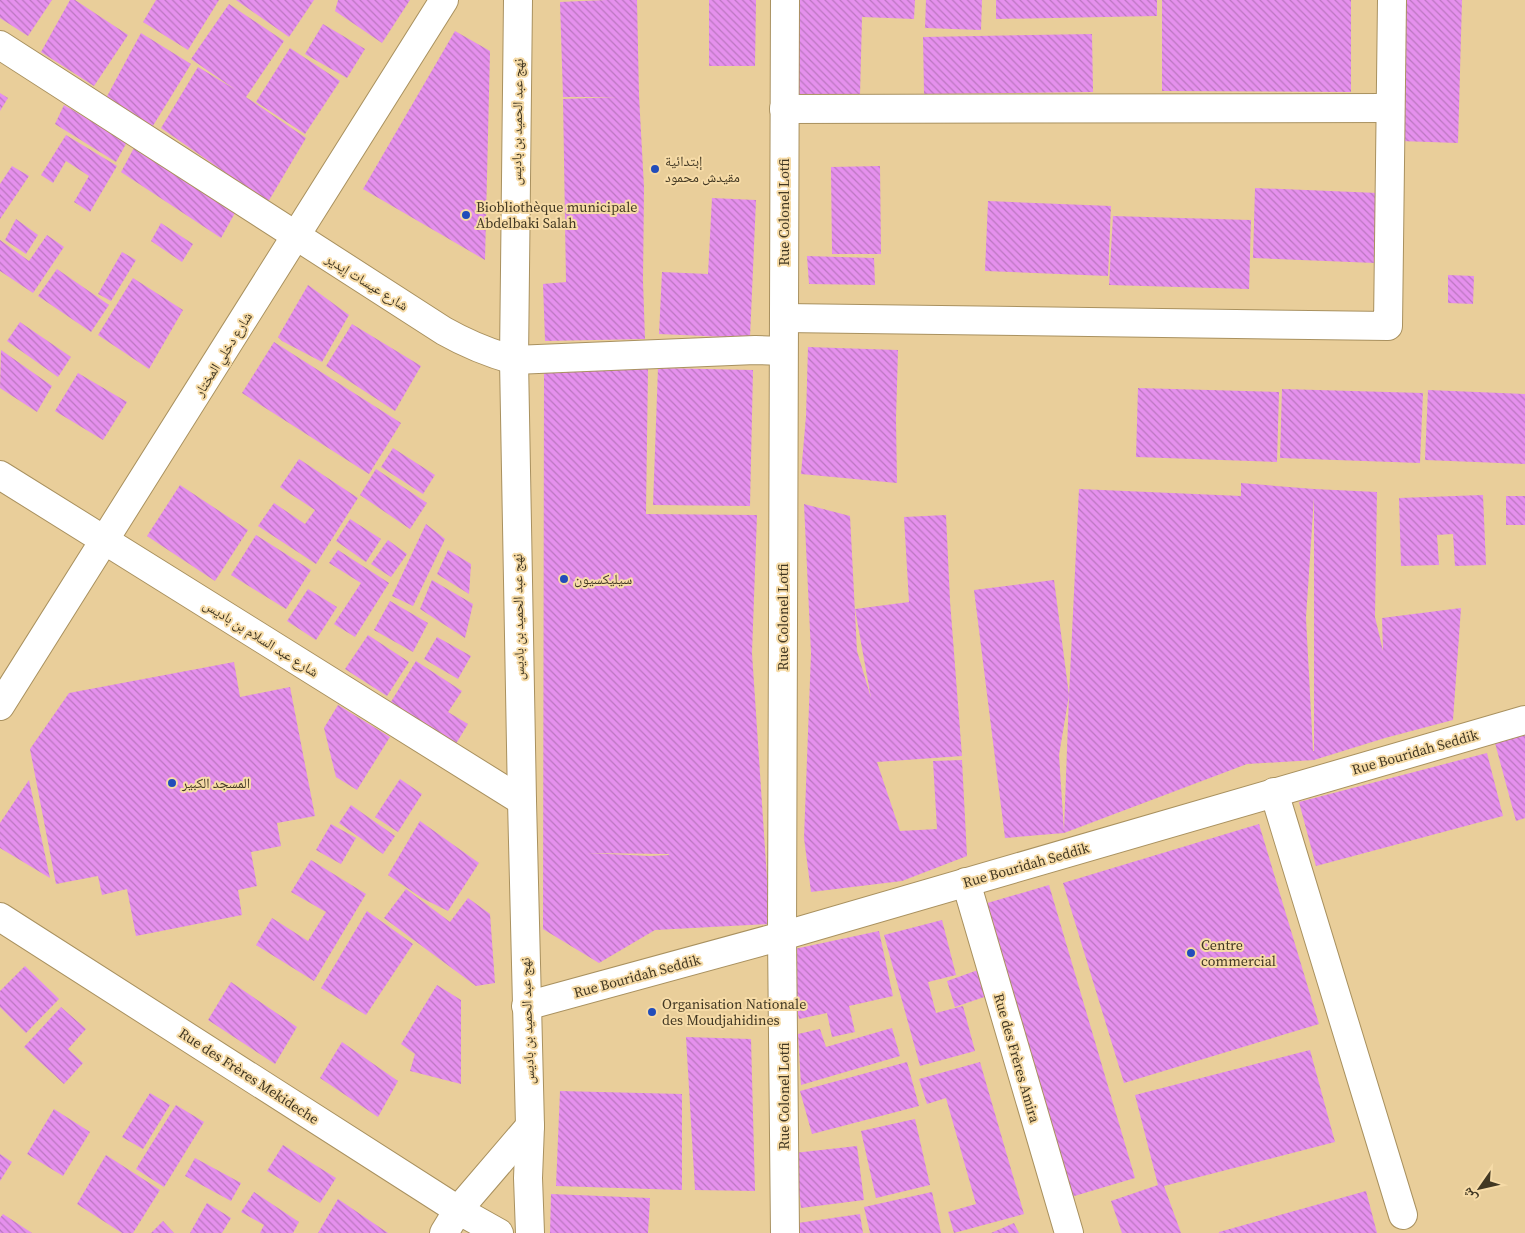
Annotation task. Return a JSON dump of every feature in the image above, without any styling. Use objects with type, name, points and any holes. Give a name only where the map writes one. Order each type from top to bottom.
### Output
[{"type":"street","name":"شارع دخلي المختار","points":[[0,706],[444,0]]},
{"type":"street","name":"نهج عبد الحميد بن باديس","points":[[518,0],[514,360],[530,1126],[528,1178],[530,1233]]},
{"type":"street","name":"Rue Colonel Lotfi","points":[[785,0],[782,936],[785,1233]]},
{"type":"street","points":[[784,318],[1388,326],[1389,108],[1392,0]]},
{"type":"street","name":"شارع عيسات إيدير","points":[[0,45],[296,237],[451,335],[487,353],[514,360],[755,350],[784,351]]},
{"type":"street","points":[[784,109],[1389,108]]},
{"type":"street","name":"شارع عبد السلام بن باديس","points":[[0,475],[522,801]]},
{"type":"street","name":"Rue Bouridah Seddik","points":[[526,1006],[782,936],[1525,720]]},
{"type":"street","points":[[1274,792],[1403,1215]]},
{"type":"street","name":"Rue des Frères Amira","points":[[966,882],[1069,1233]]},
{"type":"street","name":"Rue des Frères Mekideche","points":[[0,917],[458,1210],[499,1233]]},
{"type":"street","points":[[444,1233],[458,1210],[530,1126]]},
{"type":"building","points":[[0,0],[52,0],[28,36],[0,18]]},
{"type":"building","points":[[70,0],[75,0],[128,35],[94,86],[41,52]]},
{"type":"building","points":[[156,0],[219,0],[188,50],[143,22]]},
{"type":"building","points":[[236,0],[314,0],[289,37]]},
{"type":"building","points":[[338,0],[410,0],[382,43],[335,11]]},
{"type":"building","points":[[637,0],[639,96],[644,187],[643,281],[645,339],[545,341],[543,284],[566,282],[563,99],[617,97],[563,97],[560,2]]},
{"type":"building","points":[[709,0],[756,0],[755,66],[709,66]]},
{"type":"building","points":[[798,0],[915,0],[914,19],[862,17],[860,96],[795,94]]},
{"type":"building","points":[[926,0],[982,0],[981,30],[925,28]]},
{"type":"building","points":[[996,0],[1157,0],[1157,16],[996,19]]},
{"type":"building","points":[[1162,0],[1351,0],[1351,92],[1162,91]]},
{"type":"building","points":[[1404,0],[1462,0],[1458,143],[1400,141]]},
{"type":"building","points":[[229,4],[284,41],[246,97],[306,138],[268,202],[161,128],[198,67],[236,90],[191,59]]},
{"type":"building","points":[[323,24],[365,49],[347,78],[305,54]]},
{"type":"building","points":[[455,31],[490,51],[485,260],[363,189]]},
{"type":"building","points":[[141,33],[191,64],[151,129],[105,100]]},
{"type":"building","points":[[1092,34],[1093,92],[924,94],[923,37]]},
{"type":"building","points":[[290,48],[340,81],[305,134],[256,102]]},
{"type":"building","points":[[0,93],[8,98],[0,111]]},
{"type":"building","points":[[64,105],[127,142],[116,162],[55,124]]},
{"type":"building","points":[[66,135],[117,166],[90,212],[74,202],[89,176],[66,161],[53,183],[41,175]]},
{"type":"building","points":[[135,146],[236,211],[221,238],[121,172]]},
{"type":"building","points":[[12,166],[29,176],[0,219],[0,184]]},
{"type":"building","points":[[880,166],[881,254],[832,254],[831,167]]},
{"type":"building","points":[[1255,188],[1378,193],[1375,263],[1253,258]]},
{"type":"building","points":[[712,198],[756,200],[750,338],[659,334],[662,272],[708,274]]},
{"type":"building","points":[[988,201],[1111,206],[1108,276],[985,271]]},
{"type":"building","points":[[1113,216],[1251,220],[1249,289],[1109,285]]},
{"type":"building","points":[[16,219],[38,235],[26,254],[5,240]]},
{"type":"building","points":[[161,223],[193,244],[182,262],[151,241]]},
{"type":"building","points":[[47,235],[64,247],[33,293],[0,271],[0,240],[29,261]]},
{"type":"building","points":[[122,252],[136,260],[111,301],[98,294]]},
{"type":"building","points":[[807,256],[874,258],[875,285],[809,284]]},
{"type":"building","points":[[57,269],[109,305],[91,332],[38,296]]},
{"type":"building","points":[[1448,275],[1474,276],[1473,304],[1448,303]]},
{"type":"building","points":[[133,278],[183,310],[149,369],[98,335]]},
{"type":"building","points":[[308,285],[349,315],[322,362],[282,341],[278,337]]},
{"type":"building","points":[[20,322],[71,357],[58,377],[7,341]]},
{"type":"building","points":[[352,324],[421,366],[395,411],[326,366]]},
{"type":"building","points":[[274,342],[401,423],[369,474],[242,393]]},
{"type":"building","points":[[808,347],[898,350],[897,483],[801,474],[806,416]]},
{"type":"building","points":[[1,350],[52,386],[37,412],[0,388]]},
{"type":"building","points":[[544,367],[648,368],[646,514],[757,515],[752,653],[770,924],[655,930],[599,963],[543,929]],"holes":[[[587,853],[669,854],[650,856]]]},
{"type":"building","points":[[658,368],[753,370],[750,506],[653,505]]},
{"type":"building","points":[[78,373],[127,402],[103,440],[55,411]]},
{"type":"building","points":[[1138,388],[1279,392],[1277,462],[1136,457]]},
{"type":"building","points":[[1282,389],[1423,393],[1420,463],[1280,458]]},
{"type":"building","points":[[1428,390],[1525,394],[1525,464],[1425,460]]},
{"type":"building","points":[[393,448],[435,475],[423,494],[381,467]]},
{"type":"building","points":[[299,459],[358,498],[316,564],[258,526],[274,503],[305,524],[315,510],[280,487]]},
{"type":"building","points":[[376,469],[427,503],[410,529],[360,495]]},
{"type":"building","points":[[1241,483],[1377,492],[1375,617],[1383,651],[1382,618],[1461,608],[1453,720],[1385,738],[1314,760],[1247,764],[1064,833],[1005,838],[974,590],[1054,580],[1069,695],[1079,489],[1241,496]],"holes":[[[1314,497],[1314,751],[1313,751],[1306,618]],[[1069,695],[1064,831],[1059,755]]]},
{"type":"building","points":[[180,485],[248,530],[215,581],[147,536]]},
{"type":"building","points":[[1483,495],[1486,565],[1455,566],[1453,534],[1437,535],[1439,565],[1401,566],[1399,498]]},
{"type":"building","points":[[1506,496],[1525,496],[1525,525],[1506,525]]},
{"type":"building","points":[[804,504],[850,516],[857,651],[871,698],[855,609],[909,602],[904,517],[946,515],[950,601],[962,756],[877,762],[900,831],[937,829],[933,761],[962,760],[967,856],[902,881],[811,892],[804,838],[811,653]]},
{"type":"building","points":[[350,519],[381,539],[366,562],[336,541]]},
{"type":"building","points":[[426,524],[445,539],[413,606],[392,596]]},
{"type":"building","points":[[256,535],[311,570],[286,609],[231,575]]},
{"type":"building","points":[[388,540],[407,554],[391,577],[371,564]]},
{"type":"building","points":[[338,550],[389,583],[355,637],[334,624],[361,583],[329,563]]},
{"type":"building","points":[[448,550],[471,564],[469,594],[437,574]]},
{"type":"building","points":[[432,580],[473,604],[465,638],[420,609]]},
{"type":"building","points":[[308,589],[337,607],[316,640],[287,621]]},
{"type":"building","points":[[390,601],[428,623],[413,652],[374,630]]},
{"type":"building","points":[[368,635],[409,662],[387,696],[345,669]]},
{"type":"building","points":[[437,637],[471,656],[458,679],[424,659]]},
{"type":"building","points":[[416,661],[462,691],[448,712],[468,724],[454,747],[389,705]]},
{"type":"building","name":"المسجد الكبير","points":[[234,662],[240,697],[290,687],[315,816],[277,823],[281,846],[251,852],[257,886],[238,890],[242,915],[136,936],[127,889],[102,895],[98,876],[56,884],[30,749],[69,693]]},
{"type":"building","points":[[338,705],[390,737],[357,790],[336,777],[324,728]]},
{"type":"building","points":[[1525,735],[1525,818],[1516,821],[1495,743]]},
{"type":"building","points":[[1487,753],[1503,816],[1316,866],[1299,802]]},
{"type":"building","points":[[400,779],[422,794],[398,832],[375,817]]},
{"type":"building","points":[[29,780],[50,878],[0,848],[0,823]]},
{"type":"building","points":[[351,805],[395,836],[383,854],[339,823]]},
{"type":"building","points":[[420,821],[479,863],[448,911],[422,898],[388,875]]},
{"type":"building","points":[[331,824],[356,838],[341,864],[316,850]]},
{"type":"building","name":"Centre commercial","points":[[1259,824],[1319,1024],[1124,1083],[1063,883]]},
{"type":"building","points":[[311,860],[366,894],[314,981],[256,945],[272,918],[308,941],[326,912],[291,892]]},
{"type":"building","points":[[1049,885],[1135,1178],[1071,1197],[984,904]]},
{"type":"building","points":[[406,889],[450,922],[468,898],[490,914],[495,983],[476,986],[384,918]]},
{"type":"building","points":[[367,911],[413,944],[366,1015],[321,988]]},
{"type":"building","points":[[942,920],[956,975],[928,982],[936,1013],[963,1006],[975,1051],[920,1066],[884,935]]},
{"type":"building","points":[[879,931],[893,996],[849,1006],[855,1032],[832,1037],[827,1013],[799,1019],[785,951]]},
{"type":"building","points":[[25,966],[59,999],[26,1033],[0,1007],[0,991]]},
{"type":"building","points":[[981,969],[990,995],[955,1007],[947,981]]},
{"type":"building","points":[[231,982],[297,1027],[275,1064],[208,1020]]},
{"type":"building","points":[[437,985],[461,1000],[461,1084],[410,1071],[415,1054],[401,1044]]},
{"type":"building","points":[[61,1007],[86,1029],[68,1049],[83,1063],[64,1084],[24,1047]]},
{"type":"building","points":[[892,1028],[900,1056],[801,1085],[798,1034],[820,1029],[826,1047]]},
{"type":"building","points":[[686,1037],[751,1039],[755,1191],[695,1190]]},
{"type":"building","points":[[342,1042],[398,1081],[378,1117],[320,1078]]},
{"type":"building","points":[[1310,1050],[1335,1142],[1164,1186],[1181,1233],[1122,1233],[1111,1201],[1158,1185],[1135,1095]]},
{"type":"building","points":[[907,1062],[919,1106],[812,1134],[800,1091]]},
{"type":"building","points":[[980,1062],[1024,1214],[954,1233],[948,1212],[976,1204],[946,1098],[927,1104],[919,1079]]},
{"type":"building","points":[[560,1091],[682,1094],[682,1190],[556,1186]]},
{"type":"building","points":[[150,1093],[170,1105],[143,1149],[122,1137]]},
{"type":"building","points":[[176,1105],[204,1122],[164,1187],[136,1169]]},
{"type":"building","points":[[54,1109],[90,1132],[63,1176],[27,1154]]},
{"type":"building","points":[[915,1119],[930,1185],[876,1198],[861,1131]]},
{"type":"building","points":[[283,1145],[336,1178],[320,1203],[267,1171]]},
{"type":"building","points":[[857,1146],[864,1200],[801,1208],[794,1153]]},
{"type":"building","points":[[0,1154],[12,1162],[0,1181]]},
{"type":"building","points":[[106,1155],[160,1190],[133,1233],[122,1233],[77,1204]]},
{"type":"building","points":[[195,1158],[241,1183],[231,1201],[185,1176]]},
{"type":"building","points":[[1366,1191],[1377,1233],[1219,1233],[1219,1232]]},
{"type":"building","points":[[254,1192],[299,1222],[293,1233],[260,1233],[264,1225],[241,1212]]},
{"type":"building","points":[[932,1192],[941,1233],[870,1233],[864,1207]]},
{"type":"building","points":[[551,1194],[650,1198],[648,1233],[550,1233]]},
{"type":"building","points":[[338,1199],[388,1233],[318,1233]]},
{"type":"building","points":[[207,1203],[231,1218],[222,1233],[190,1233]]},
{"type":"building","points":[[3,1214],[32,1233],[0,1233],[0,1218]]},
{"type":"building","points":[[860,1214],[863,1233],[799,1233],[798,1223]]},
{"type":"building","points":[[163,1221],[174,1233],[151,1233]]},
{"type":"building","points":[[1014,1223],[1019,1233],[991,1233]]},
{"type":"place","name":"إبتدائية مقيدش محمود","points":[[655,169]]},
{"type":"place","name":"Biobliothèque municipale Abdelbaki Salah","points":[[466,215]]},
{"type":"place","name":"سيليكسيون","points":[[564,579]]},
{"type":"place","name":"المسجد الكبير","points":[[172,783]]},
{"type":"place","name":"Centre commercial","points":[[1191,953]]},
{"type":"place","name":"Organisation Nationale des Moudjahidines","points":[[652,1012]]}]
